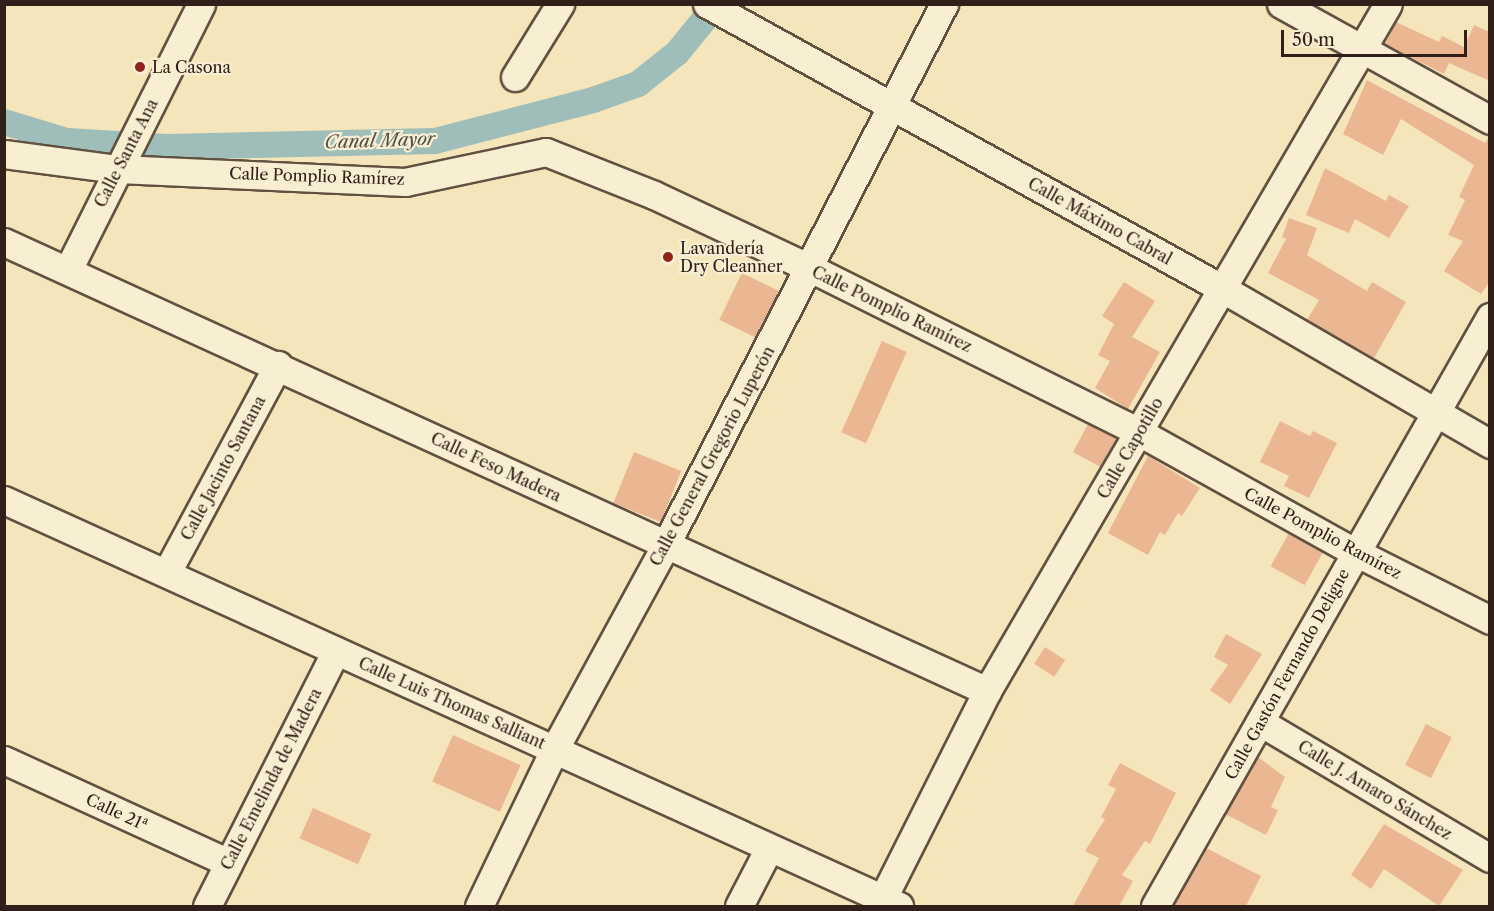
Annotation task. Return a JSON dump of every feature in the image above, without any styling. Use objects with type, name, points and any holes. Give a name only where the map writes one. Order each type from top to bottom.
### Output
[{"type":"street","name":"Calle Santa Ana","points":[[68,270],[201,4]]},
{"type":"street","points":[[515,77],[560,4]]},
{"type":"street","name":"Calle Máximo Cabral","points":[[707,4],[1223,289],[1490,444]]},
{"type":"street","name":"Calle General Gregorio Luperón","points":[[478,906],[554,750],[665,546],[944,4]]},
{"type":"street","points":[[1281,4],[1490,120]]},
{"type":"street","name":"Calle Capotillo","points":[[891,902],[987,691],[1388,4]]},
{"type":"street","name":"Calle Pomplio Ramírez","points":[[4,154],[121,164],[405,182],[546,152],[654,195],[810,268],[1139,432],[1355,552],[1490,620]]},
{"type":"street","name":"Calle Feso Madera","points":[[4,242],[278,365],[665,546],[987,691]]},
{"type":"street","name":"Calle Gastón Fernando Deligne","points":[[1155,906],[1490,317]]},
{"type":"street","name":"Calle Jacinto Santana","points":[[167,572],[278,365]]},
{"type":"street","name":"Calle Luis Thomas Salliant","points":[[4,500],[167,572],[768,850],[891,902]]},
{"type":"street","name":"Calle Emelinda de Madera","points":[[207,906],[336,651]]},
{"type":"street","name":"Calle J. Amaro Sánchez","points":[[1260,722],[1490,858]]},
{"type":"street","name":"Calle 21ª","points":[[4,760],[228,863]]},
{"type":"street","points":[[739,906],[768,850]]},
{"type":"building","points":[[1396,22],[1439,42],[1442,36],[1464,47],[1474,25],[1490,32],[1490,81],[1449,63],[1444,74],[1385,44]]},
{"type":"building","points":[[1367,80],[1485,143],[1490,136],[1490,281],[1481,294],[1444,271],[1463,241],[1448,235],[1465,200],[1459,197],[1474,165],[1401,119],[1383,155],[1343,134]]},
{"type":"building","points":[[1325,168],[1386,201],[1389,195],[1409,206],[1389,238],[1355,219],[1349,233],[1306,215]]},
{"type":"building","points":[[1289,218],[1317,228],[1307,255],[1367,291],[1372,282],[1406,302],[1374,358],[1307,320],[1319,300],[1268,273],[1286,239],[1282,237]]},
{"type":"building","points":[[742,273],[779,291],[756,338],[719,320]]},
{"type":"building","points":[[1124,282],[1155,301],[1132,337],[1160,352],[1128,409],[1095,388],[1110,361],[1098,355],[1114,324],[1102,316]]},
{"type":"building","points":[[882,341],[907,352],[866,443],[841,432]]},
{"type":"building","points":[[1280,421],[1310,436],[1313,431],[1337,443],[1309,498],[1284,486],[1289,476],[1260,462]]},
{"type":"building","points":[[1088,424],[1116,439],[1101,467],[1073,452]]},
{"type":"building","points":[[634,452],[681,471],[661,522],[613,503]]},
{"type":"building","points":[[1148,456],[1200,488],[1182,516],[1178,513],[1165,535],[1160,532],[1148,555],[1108,533]]},
{"type":"building","points":[[1289,533],[1323,552],[1305,585],[1271,566]]},
{"type":"building","points":[[1226,634],[1262,654],[1230,704],[1210,690],[1228,665],[1214,657]]},
{"type":"building","points":[[1045,647],[1065,660],[1054,677],[1034,664]]},
{"type":"building","points":[[1426,724],[1452,737],[1431,778],[1405,765]]},
{"type":"building","points":[[453,735],[521,765],[500,812],[432,782]]},
{"type":"building","points":[[1258,757],[1285,777],[1271,807],[1278,810],[1266,835],[1225,814]]},
{"type":"building","points":[[1120,763],[1176,793],[1150,844],[1145,841],[1122,875],[1133,881],[1119,906],[1073,906],[1099,858],[1085,851],[1105,819],[1101,817],[1116,789],[1108,785]]},
{"type":"building","points":[[313,808],[371,834],[358,864],[300,838]]},
{"type":"building","points":[[1384,824],[1463,870],[1439,906],[1384,869],[1371,889],[1351,875]]},
{"type":"building","points":[[1206,848],[1261,876],[1246,906],[1173,906]]},
{"type":"waterway","name":"Canal Mayor","points":[[4,122],[67,141],[166,147],[435,141],[593,100],[638,84],[677,53],[717,4]]},
{"type":"place","name":"La Casona","points":[[140,67]]},
{"type":"place","name":"Lavandería Dry Cleanner","points":[[668,257]]}]
